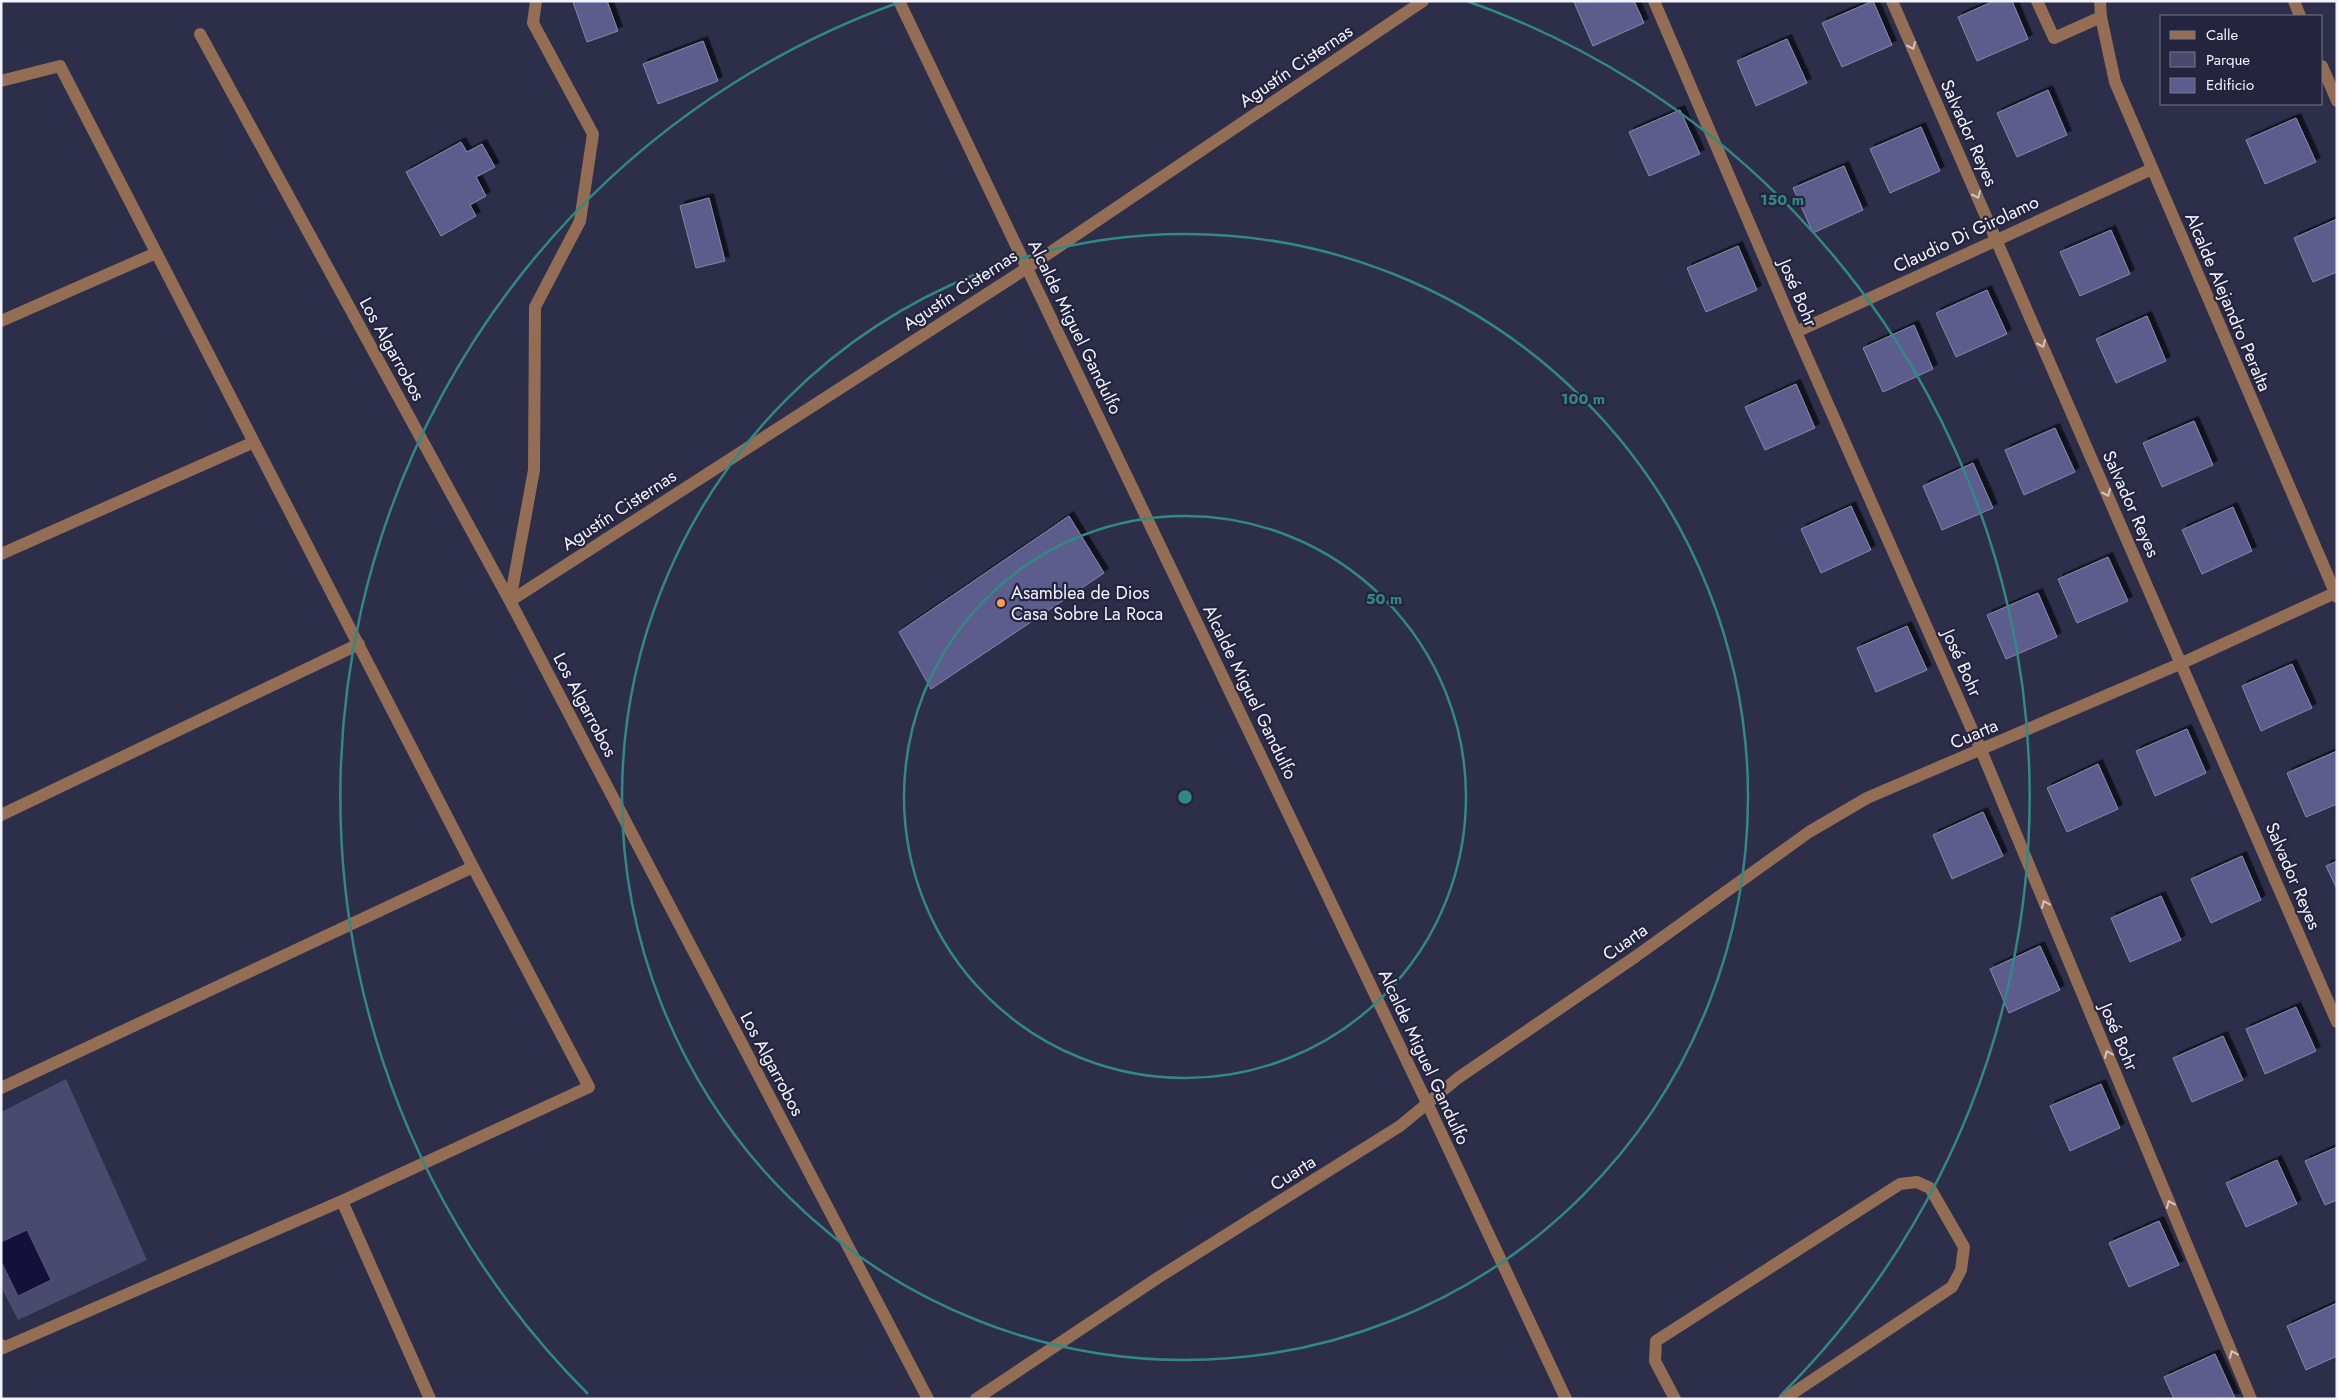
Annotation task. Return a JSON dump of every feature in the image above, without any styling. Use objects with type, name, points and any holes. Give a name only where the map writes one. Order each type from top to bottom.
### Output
[{"type":"street","points":[[510,601],[534,470],[535,307],[580,221],[593,134],[533,23],[536,1]]},
{"type":"street","name":"Alcalde Miguel Gandulfo","points":[[900,1],[1428,1103],[1566,1399]]},
{"type":"street","name":"Agustín Cisternas","points":[[510,601],[1027,268],[1423,1]]},
{"type":"street","name":"José Bohr","points":[[1654,1],[1796,332],[1981,750],[2251,1399]]},
{"type":"street","name":"Salvador Reyes","points":[[1892,1],[2337,1022]]},
{"type":"street","points":[[2037,1],[2054,38],[2101,17]]},
{"type":"street","name":"Alcalde Alejandro Peralta","points":[[2100,1],[2101,17],[2115,82],[2336,594]]},
{"type":"street","points":[[2294,1],[2300,15]]},
{"type":"street","name":"Los Algarrobos","points":[[200,34],[510,601],[928,1399]]},
{"type":"street","points":[[1,81],[60,66],[473,867],[589,1087],[342,1201],[2,1347]]},
{"type":"street","points":[[2323,68],[2337,101]]},
{"type":"street","name":"Claudio Di Girolamo","points":[[1796,332],[2152,169]]},
{"type":"street","points":[[1,321],[156,253]]},
{"type":"street","points":[[1,554],[254,442]]},
{"type":"street","name":"Cuarta","points":[[976,1399],[1159,1277],[1400,1126],[1458,1078],[1635,957],[1809,832],[1867,798],[2182,663],[2336,594]]},
{"type":"street","points":[[1,815],[359,644]]},
{"type":"street","points":[[1,1088],[473,867]]},
{"type":"street","points":[[1675,1399],[1655,1361],[1656,1341],[1900,1184],[1917,1182],[1930,1188],[1964,1247],[1960,1270],[1952,1287],[1784,1399]]},
{"type":"street","points":[[342,1201],[430,1399]]},
{"type":"green space","points":[[66,1079],[147,1260],[18,1320],[1,1287],[1,1112]]},
{"type":"shaded area","points":[[27,1230],[51,1280],[18,1296],[1,1261],[1,1242]]},
{"type":"building","points":[[607,1],[618,31],[587,42],[573,2]]},
{"type":"building","points":[[1634,1],[1644,23],[1593,46],[1574,2]]},
{"type":"building","points":[[1873,1],[1892,45],[1842,67],[1822,23]]},
{"type":"building","points":[[1994,1],[2012,1],[2028,39],[1977,61],[1958,17]]},
{"type":"building","points":[[1787,39],[1807,83],[1756,106],[1737,61]]},
{"type":"building","points":[[703,41],[718,81],[658,104],[643,64]]},
{"type":"building","points":[[2048,90],[2067,135],[2017,157],[1997,113]]},
{"type":"building","points":[[1680,110],[1700,154],[1649,176],[1629,132]]},
{"type":"building","points":[[2296,118],[2316,162],[2265,184],[2246,140]]},
{"type":"building","points":[[1921,127],[1940,171],[1890,193],[1870,149]]},
{"type":"building","points":[[461,142],[467,152],[482,144],[495,167],[476,177],[486,196],[470,205],[476,216],[441,236],[406,172]]},
{"type":"building","points":[[1844,166],[1863,210],[1813,233],[1793,188]]},
{"type":"building","points":[[709,198],[725,261],[696,268],[680,206]]},
{"type":"building","points":[[2337,219],[2337,272],[2313,282],[2294,238]]},
{"type":"building","points":[[2111,230],[2130,274],[2080,296],[2060,252]]},
{"type":"building","points":[[1738,246],[1757,290],[1706,312],[1687,268]]},
{"type":"building","points":[[1987,290],[2007,334],[1956,357],[1936,313]]},
{"type":"building","points":[[2147,316],[2166,361],[2116,383],[2096,339]]},
{"type":"building","points":[[1914,325],[1933,369],[1883,392],[1863,348]]},
{"type":"building","points":[[1796,384],[1815,428],[1765,450],[1745,407]]},
{"type":"building","points":[[2194,421],[2213,465],[2162,487],[2143,443]]},
{"type":"building","points":[[2055,428],[2075,472],[2024,495],[2005,450]]},
{"type":"building","points":[[1973,463],[1993,508],[1942,530],[1923,486]]},
{"type":"building","points":[[1851,506],[1871,550],[1821,573],[1801,529]]},
{"type":"building","points":[[2233,507],[2252,551],[2202,574],[2182,530]]},
{"type":"building","name":"Asamblea de Dios Casa Sobre La Roca","points":[[1069,516],[1104,573],[931,689],[899,632]]},
{"type":"building","points":[[2108,557],[2128,601],[2077,623],[2058,579]]},
{"type":"building","points":[[2038,593],[2057,637],[2006,659],[1987,615]]},
{"type":"building","points":[[1907,626],[1927,670],[1876,692],[1857,648]]},
{"type":"building","points":[[2292,664],[2312,708],[2261,731],[2242,686]]},
{"type":"building","points":[[2187,729],[2206,773],[2155,796],[2136,751]]},
{"type":"building","points":[[2337,751],[2337,804],[2306,817],[2287,773]]},
{"type":"building","points":[[2098,764],[2118,809],[2067,832],[2047,788]]},
{"type":"building","points":[[1983,812],[2003,856],[1952,879],[1933,835]]},
{"type":"building","points":[[2242,856],[2261,900],[2211,923],[2191,879]]},
{"type":"building","points":[[2337,861],[2337,889],[2326,866]]},
{"type":"building","points":[[2161,896],[2181,940],[2130,962],[2111,918]]},
{"type":"building","points":[[2040,946],[2060,990],[2009,1013],[1990,969]]},
{"type":"building","points":[[2296,1007],[2316,1051],[2265,1074],[2246,1029]]},
{"type":"building","points":[[2223,1036],[2243,1080],[2192,1102],[2173,1058]]},
{"type":"building","points":[[2101,1084],[2120,1128],[2070,1151],[2050,1106]]},
{"type":"building","points":[[2337,1147],[2337,1200],[2325,1205],[2305,1161]]},
{"type":"building","points":[[2277,1160],[2297,1204],[2246,1227],[2226,1183]]},
{"type":"building","points":[[2159,1221],[2179,1265],[2129,1287],[2109,1243]]},
{"type":"building","points":[[2337,1303],[2337,1356],[2306,1370],[2287,1326]]},
{"type":"building","points":[[2215,1354],[2235,1398],[2174,1399],[2164,1377]]},
{"type":"place","name":"Asamblea de Dios Casa Sobre La Roca","points":[[1001,603]]}]
